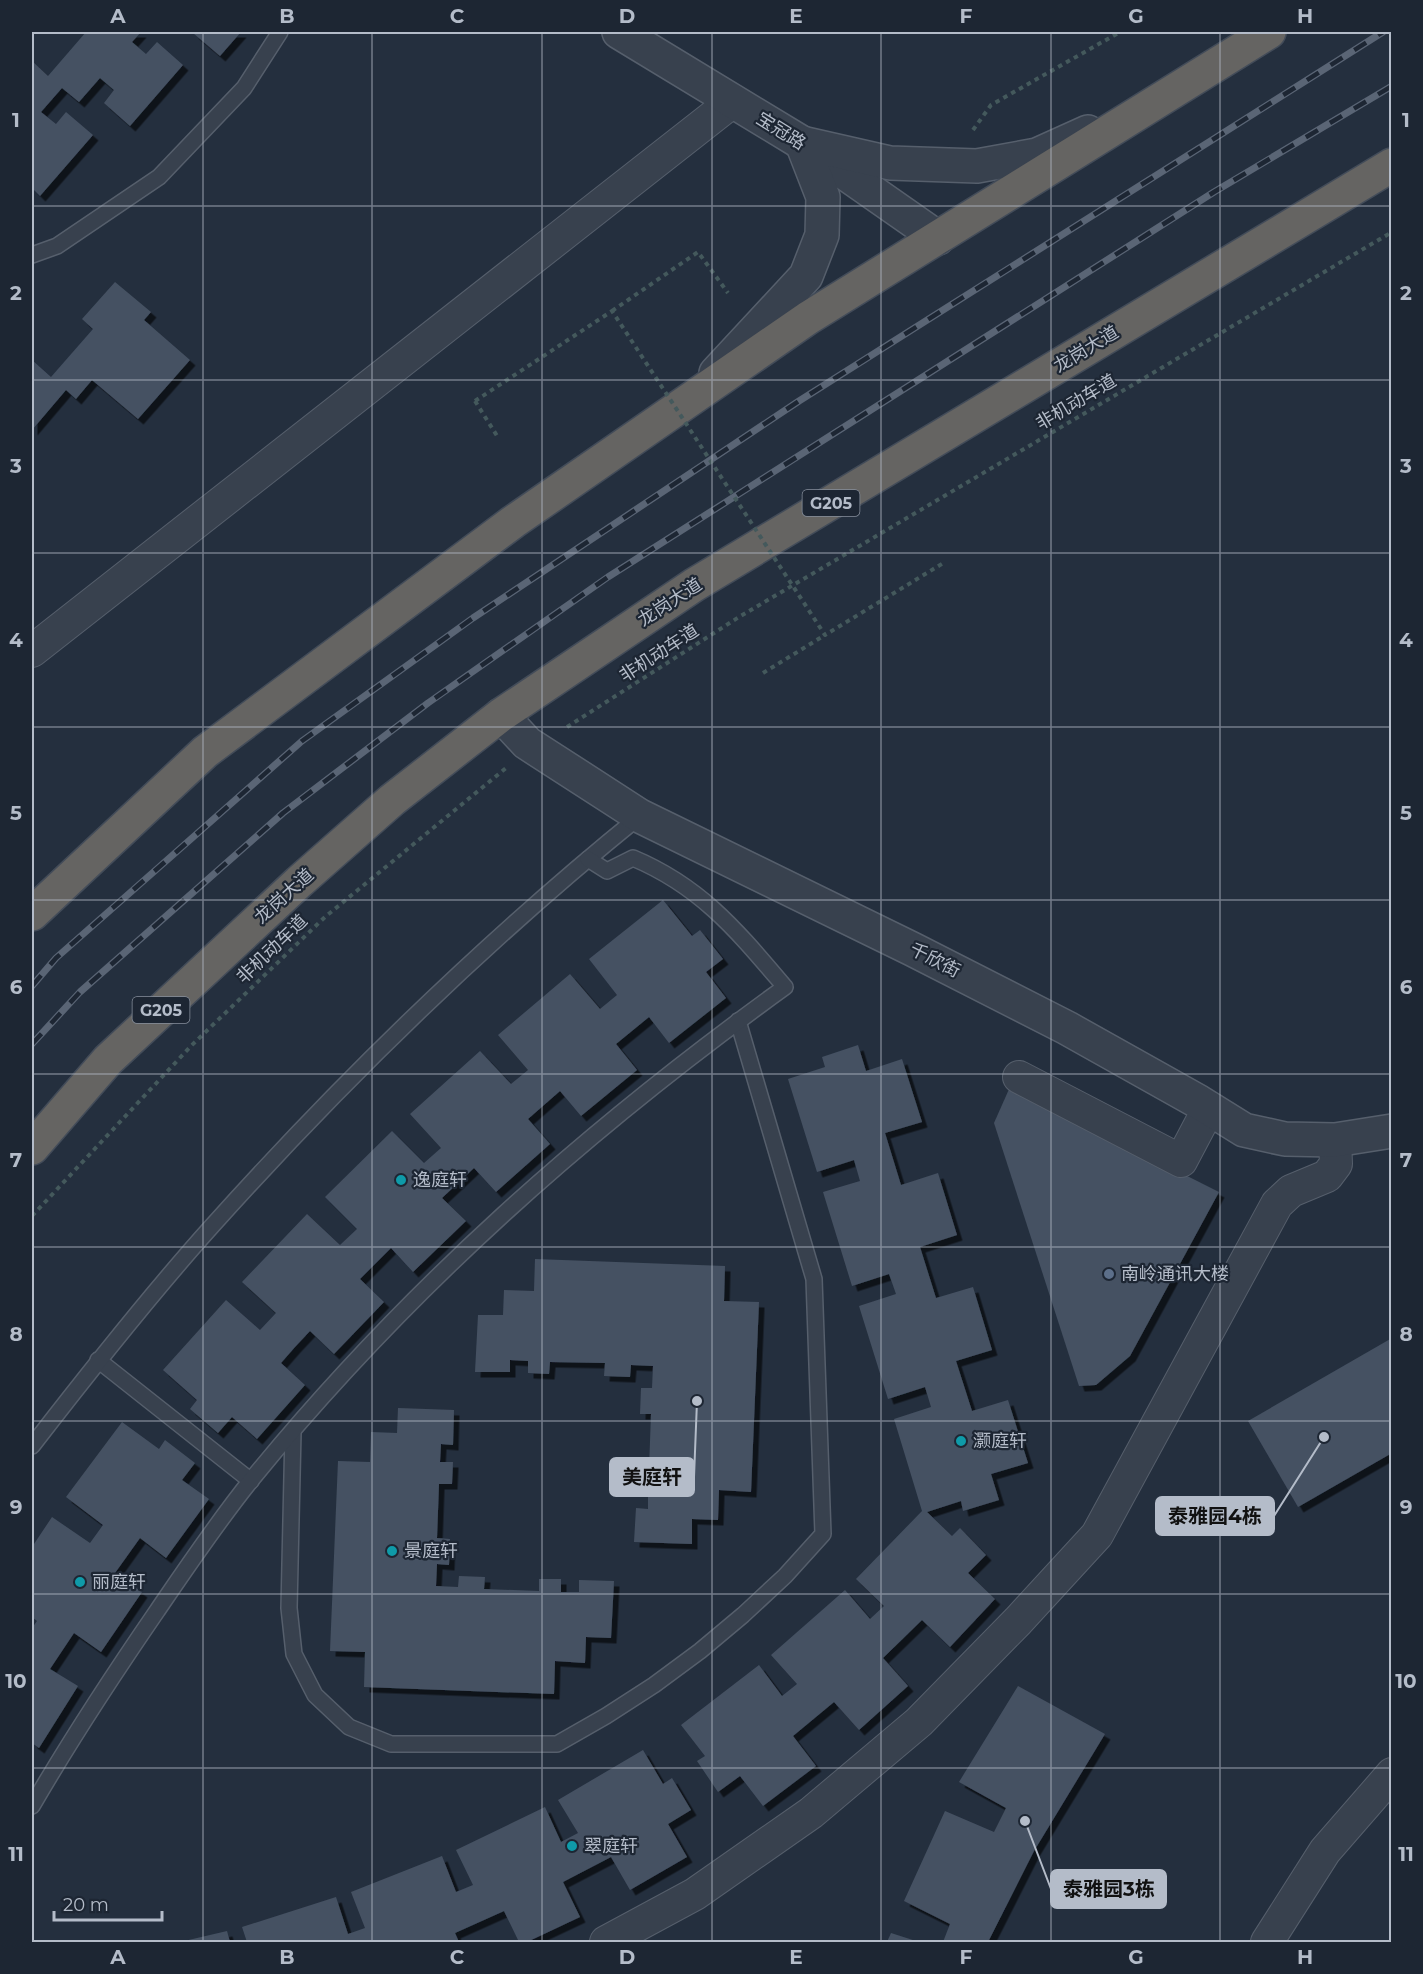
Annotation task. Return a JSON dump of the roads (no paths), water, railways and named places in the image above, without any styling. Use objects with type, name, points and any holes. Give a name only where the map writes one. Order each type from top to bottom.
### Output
[{"type":"highway","points":[[32,914],[205,752],[513,522],[808,318],[1269,32]]},
{"type":"highway","name":"龙岗大道","points":[[32,1148],[108,1060],[299,882],[392,800],[501,715],[694,585],[1392,165]]},
{"type":"street","name":"宝冠路","points":[[619,32],[802,143],[938,238]]},
{"type":"street","points":[[802,143],[890,163],[977,166],[1037,155],[1163,97]]},
{"type":"street","points":[[32,651],[733,101]]},
{"type":"street","points":[[690,400],[806,276],[822,235],[823,197],[802,143]]},
{"type":"street","name":"千欣街","points":[[501,715],[527,743],[640,816],[923,954],[1067,1028],[1244,1130],[1285,1139],[1335,1140],[1392,1131]]},
{"type":"street","points":[[1019,1077],[1180,1161],[1209,1108]]},
{"type":"street","points":[[606,1942],[695,1894],[811,1813],[919,1722],[1018,1621],[1097,1535],[1277,1204],[1291,1191],[1327,1176],[1336,1164],[1335,1140]]},
{"type":"street","points":[[1267,1942],[1325,1851],[1392,1774]]},
{"type":"lane","points":[[32,255],[57,246],[159,177],[244,88],[280,32]]},
{"type":"lane","points":[[32,1446],[98,1360],[212,1226],[331,1098],[457,976],[588,859],[640,816]]},
{"type":"lane","points":[[32,1806],[118,1668],[251,1480],[388,1326],[462,1252],[538,1182],[618,1114],[785,987],[730,923],[707,902],[657,868],[633,858],[607,872],[588,859]]},
{"type":"lane","points":[[293,1432],[289,1608],[294,1654],[315,1695],[349,1727],[380,1740],[391,1744],[557,1744],[654,1685],[743,1615],[785,1576],[823,1534],[813,1279],[738,1021]]},
{"type":"lane","points":[[98,1360],[251,1480]]},
{"type":"railway","points":[[32,986],[56,958],[302,741],[473,618],[799,401],[1383,32]]},
{"type":"railway","points":[[32,1044],[80,992],[283,813],[428,703],[608,577],[1214,192],[1392,86]]},
{"type":"place","name":"逸庭轩","points":[[401,1180]]},
{"type":"place","name":"南岭通讯大楼","points":[[1109,1274]]},
{"type":"place","name":"美庭轩","points":[[697,1401]]},
{"type":"place","name":"泰雅园4栋","points":[[1324,1437]]},
{"type":"place","name":"灏庭轩","points":[[961,1441]]},
{"type":"place","name":"景庭轩","points":[[392,1551]]},
{"type":"place","name":"丽庭轩","points":[[80,1582]]},
{"type":"place","name":"泰雅园3栋","points":[[1025,1821]]},
{"type":"place","name":"翠庭轩","points":[[572,1846]]}]
